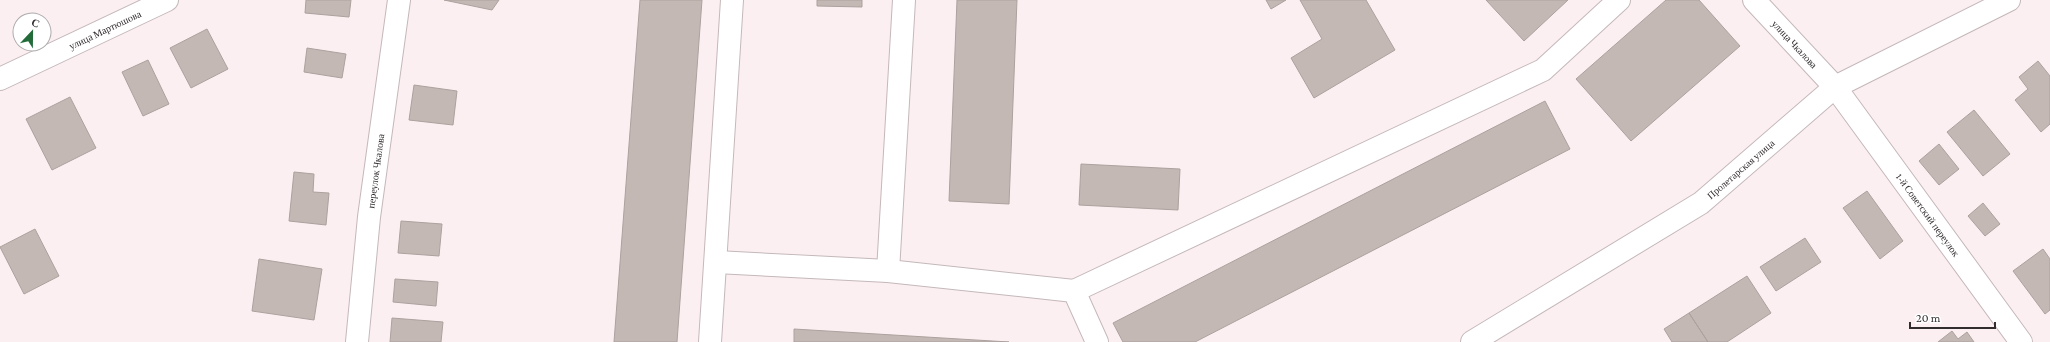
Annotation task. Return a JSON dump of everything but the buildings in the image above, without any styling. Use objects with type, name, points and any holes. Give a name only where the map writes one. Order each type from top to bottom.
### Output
[{"type":"street","name":"улица Мартюшова","points":[[0,79],[167,0]]},
{"type":"street","name":"переулок Чкалова","points":[[357,342],[369,217],[399,0]]},
{"type":"street","points":[[710,342],[732,0]]},
{"type":"street","points":[[888,271],[904,0]]},
{"type":"street","points":[[716,262],[888,271],[1074,291],[1542,70],[1619,0]]},
{"type":"street","name":"улица Чкалова","points":[[1754,0],[1835,87]]},
{"type":"street","name":"Пролетарская улица","points":[[1472,342],[1701,202],[1835,87],[2009,0]]},
{"type":"street","name":"1-й Советский переулок","points":[[1835,87],[2021,342]]},
{"type":"street","points":[[1074,291],[1097,342]]}]
